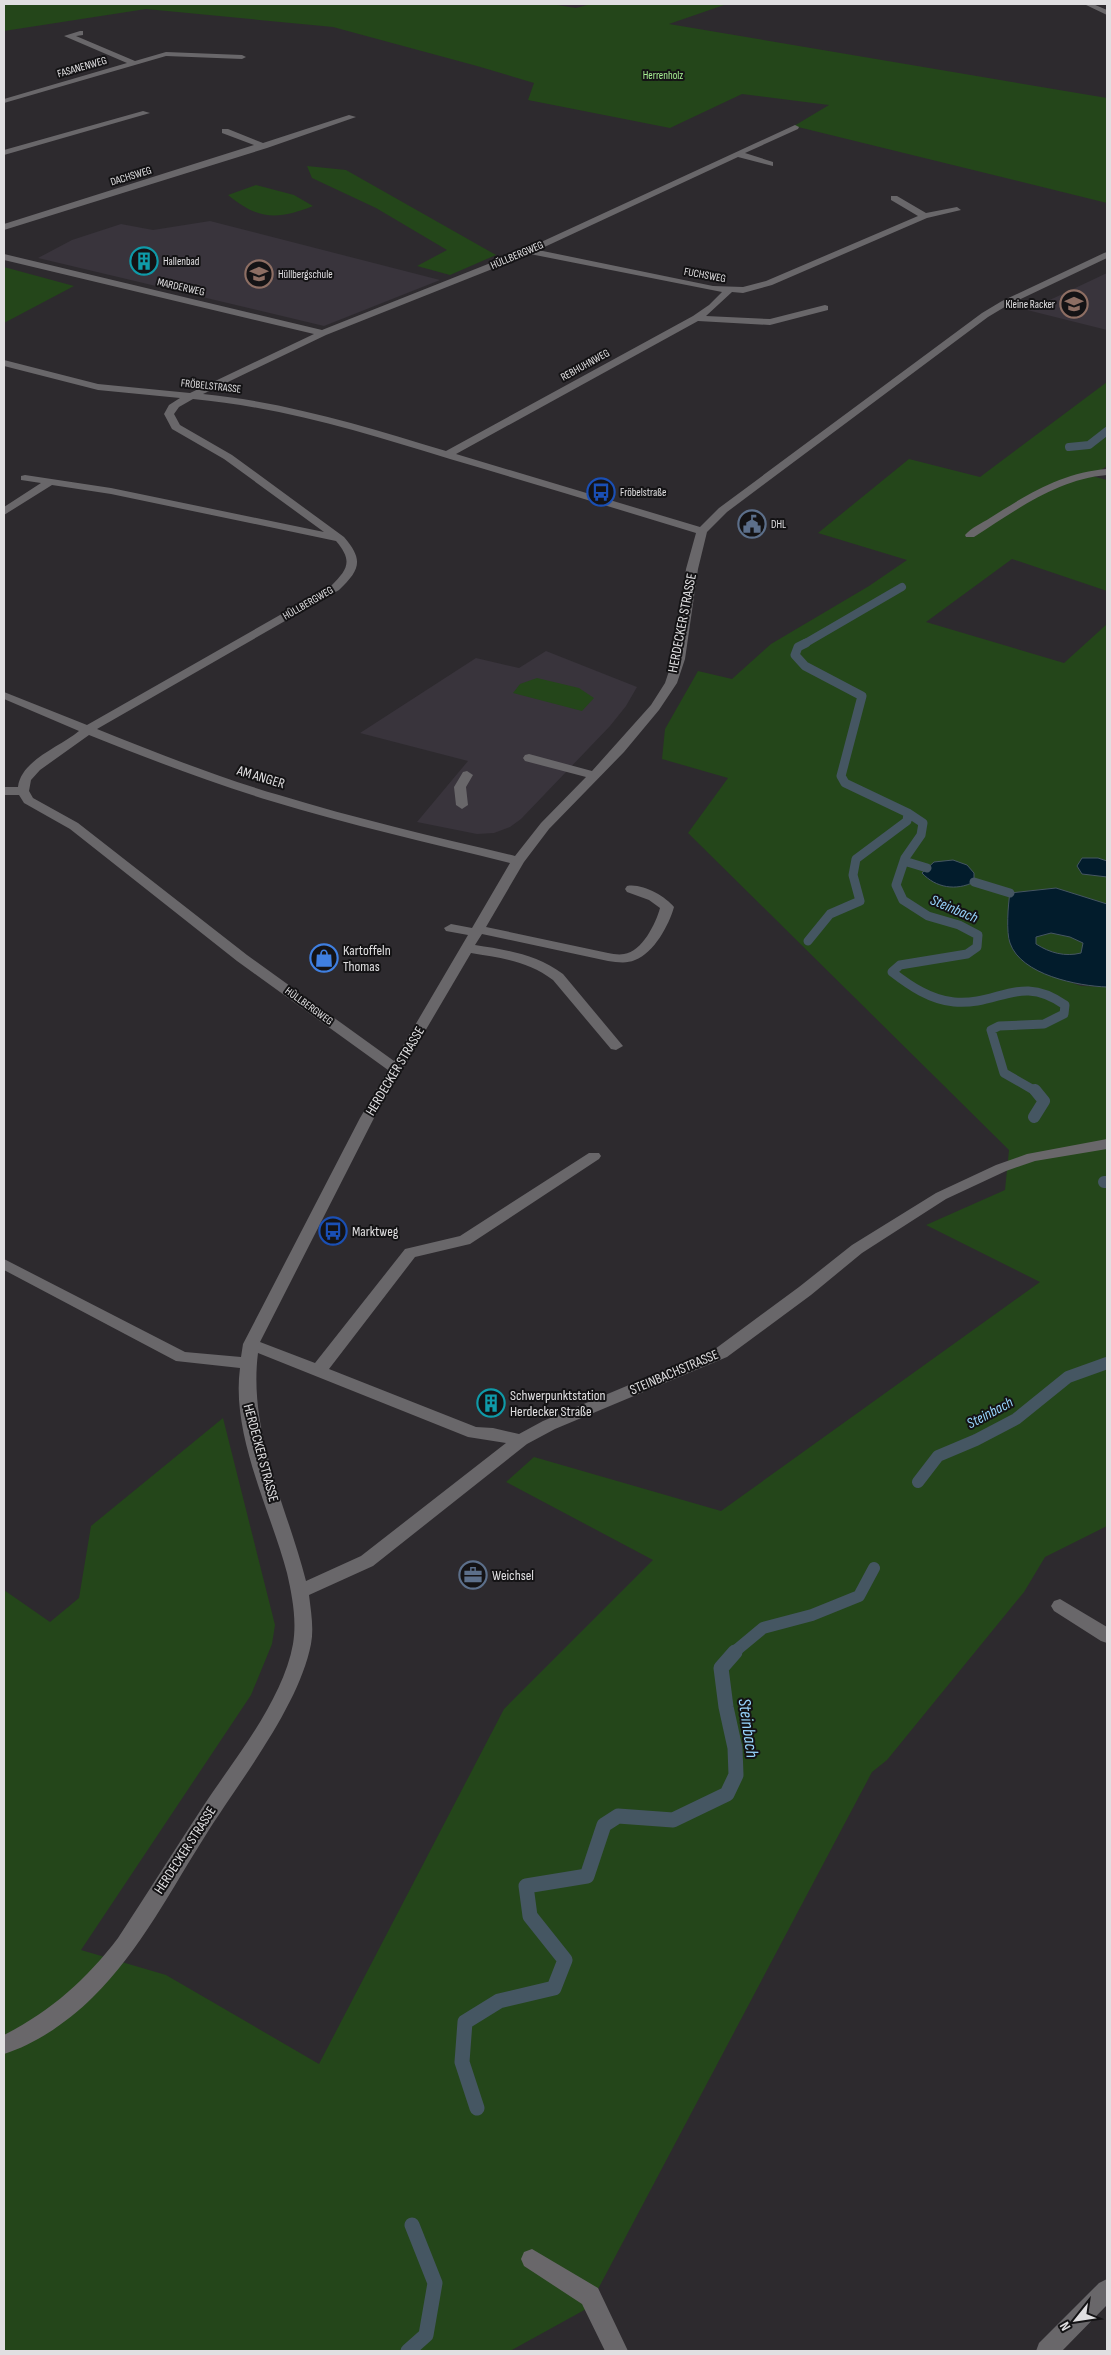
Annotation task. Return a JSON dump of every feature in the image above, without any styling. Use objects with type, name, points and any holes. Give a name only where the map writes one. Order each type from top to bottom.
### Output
[{"type":"street","points":[[1088,4],[1107,14]]},
{"type":"street","points":[[80,33],[68,36],[134,63]]},
{"type":"street","name":"FASANENWEG","points":[[4,101],[166,54],[242,57]]},
{"type":"street","points":[[4,153],[146,113]]},
{"type":"street","name":"DACHSWEG","points":[[4,226],[352,117]]},
{"type":"street","name":"HÜLLBERGWEG","points":[[396,1069],[242,958],[74,826],[28,800],[23,791],[25,779],[33,771],[76,741],[87,730],[335,588],[353,568],[353,558],[349,548],[340,539],[228,457],[176,427],[169,414],[171,409],[174,405],[191,396],[324,332],[529,251],[795,127]]},
{"type":"street","points":[[225,131],[264,146]]},
{"type":"street","points":[[738,154],[770,164]]},
{"type":"street","points":[[894,198],[925,216]]},
{"type":"street","name":"FUCHSWEG","points":[[529,251],[729,290],[743,290],[769,283],[925,216],[957,210]]},
{"type":"street","points":[[702,531],[723,510],[985,315],[1005,303],[1107,255]]},
{"type":"street","name":"MARDERWEG","points":[[4,257],[41,262],[324,332]]},
{"type":"street","name":"REBHUHNWEG","points":[[448,454],[696,318],[712,307],[729,290]]},
{"type":"street","points":[[696,318],[770,322],[825,308]]},
{"type":"street","name":"FRÖBELSTRASSE","points":[[4,363],[98,387],[191,396],[282,409],[353,426],[702,531]]},
{"type":"street","points":[[970,535],[1031,499],[1074,477],[1094,472],[1107,472]]},
{"type":"street","points":[[25,478],[111,491],[340,539]]},
{"type":"street","points":[[4,512],[50,482]]},
{"type":"street","name":"HERDECKER STRASSE","points":[[4,2045],[53,2019],[84,1995],[105,1972],[273,1715],[299,1658],[304,1640],[304,1624],[300,1592],[251,1427],[246,1395],[246,1363],[251,1344],[367,1118],[518,861],[545,826],[620,749],[655,707],[671,683],[679,659],[692,569],[702,531]]},
{"type":"street","name":"AM ANGER","points":[[4,694],[156,758],[242,787],[341,817],[518,861]]},
{"type":"street","points":[[529,758],[594,775]]},
{"type":"street","points":[[462,805],[460,787],[467,775]]},
{"type":"street","points":[[4,791],[23,791]]},
{"type":"street","points":[[447,843],[455,831]]},
{"type":"street","points":[[451,928],[477,931],[620,959],[630,957],[641,950],[666,918],[667,908],[654,897],[632,889]]},
{"type":"street","points":[[468,948],[531,960],[547,968],[558,977],[616,1046]]},
{"type":"street","name":"STEINBACHSTRASSE","points":[[300,1592],[367,1561],[521,1440],[567,1417],[721,1353],[805,1291],[857,1249],[941,1196],[1001,1168],[1032,1157],[1107,1144]]},
{"type":"street","points":[[319,1370],[354,1316],[398,1258],[410,1252],[464,1240],[594,1156]]},
{"type":"street","points":[[4,1264],[182,1357],[246,1363]]},
{"type":"street","points":[[251,1344],[474,1434],[493,1434],[521,1440]]},
{"type":"street","points":[[1060,1606],[1107,1636]]},
{"type":"street","points":[[532,2259],[590,2296],[617,2351]]},
{"type":"street","points":[[1047,2351],[1107,2290]]},
{"type":"shaded area","name":"Hüllbergschule","points":[[210,221],[440,280],[324,326],[38,258],[72,240],[121,224],[153,230]]},
{"type":"shaded area","name":"Kleine Racker","points":[[1107,273],[1107,330],[1027,310],[1054,298]]},
{"type":"shaded area","points":[[546,651],[637,687],[626,706],[610,726],[521,819],[510,827],[494,833],[477,834],[417,822],[468,761],[360,733],[476,658],[519,668]]},
{"type":"green space","name":"Herrenholz","points":[[4,4],[551,4],[576,8],[591,4],[727,4],[669,24],[1107,98],[1107,203],[794,126],[829,105],[742,94],[670,128],[528,100],[534,83],[333,27],[146,9],[4,31]]},
{"type":"green space","points":[[307,166],[346,170],[496,255],[450,275],[417,266],[447,250],[376,208],[312,178]]},
{"type":"green space","points":[[256,185],[294,195],[313,206],[289,214],[269,215],[249,209],[228,195]]},
{"type":"green space","points":[[4,267],[74,286],[4,323]]},
{"type":"green space","points":[[1107,382],[1107,466],[1092,476],[1107,480],[1107,591],[1012,559],[926,622],[1064,663],[1107,624],[1107,861],[1098,858],[1082,874],[1107,877],[1107,904],[1056,888],[1010,893],[1009,913],[1038,971],[1081,986],[1107,987],[1107,1526],[1045,1557],[1024,1592],[887,1760],[872,1772],[588,2308],[510,2351],[4,2351],[4,1590],[50,1622],[79,1598],[91,1526],[223,1418],[275,1625],[272,1644],[251,1695],[81,1950],[166,1975],[319,2064],[504,1709],[653,1560],[506,1482],[534,1457],[721,1511],[1040,1282],[926,1225],[1005,1190],[1009,1150],[688,833],[728,778],[662,759],[665,729],[698,671],[732,679],[771,644],[869,586],[907,560],[818,533],[909,459],[980,477]]},
{"type":"green space","points":[[537,678],[579,688],[594,698],[582,711],[513,693],[520,684]]},
{"type":"green space","points":[[1051,933],[1070,937],[1083,943],[1081,954],[1057,954],[1036,944],[1036,937]]},
{"type":"water","points":[[1082,858],[1098,858],[1107,861],[1107,877],[1082,874],[1077,866]]},
{"type":"water","points":[[953,860],[967,865],[974,873],[974,882],[953,887],[940,885],[922,873],[934,862]]},
{"type":"water","points":[[1056,888],[1107,904],[1107,987],[1081,984],[1052,977],[1038,971],[1016,954],[1010,943],[1008,933],[1010,893]],"holes":[[[1051,933],[1070,937],[1083,943],[1081,953],[1069,955],[1058,953],[1036,944],[1036,937]]]},
{"type":"waterway","points":[[1069,447],[1089,445],[1107,431]]},
{"type":"waterway","name":"Steinbach","points":[[804,644],[902,587]]},
{"type":"waterway","name":"Steinbach","points":[[804,644],[798,647],[795,655],[805,666],[862,696],[841,776],[845,783],[908,813]]},
{"type":"waterway","points":[[808,941],[830,914],[860,901],[853,875],[856,859],[907,821],[908,813]]},
{"type":"waterway","name":"Steinbach","points":[[904,861],[921,835],[923,823],[908,813]]},
{"type":"waterway","points":[[904,861],[927,868]]},
{"type":"waterway","name":"Steinbach","points":[[904,861],[896,885],[903,900],[928,916],[959,925],[978,935],[977,947],[967,954],[900,965],[892,972],[921,992],[945,1001],[970,1002],[1022,991],[1049,996],[1065,1005],[1064,1014],[1044,1024],[999,1026],[991,1030],[1004,1073],[1036,1092]]},
{"type":"waterway","points":[[974,882],[1010,893]]},
{"type":"waterway","name":"Steinbach","points":[[1034,1117],[1044,1101],[1036,1092]]},
{"type":"waterway","name":"Steinbach","points":[[918,1482],[938,1456],[976,1440],[1016,1419],[1068,1377],[1107,1363]]},
{"type":"waterway","name":"Steinbach","points":[[733,1653],[763,1628],[812,1615],[859,1596],[874,1568]]},
{"type":"waterway","name":"Steinbach","points":[[477,2108],[462,2062],[465,2022],[499,2001],[554,1988],[565,1960],[530,1916],[526,1886],[587,1876],[604,1825],[618,1816],[673,1820],[727,1794],[736,1775],[735,1748],[726,1707],[721,1668],[735,1652]]},
{"type":"waterway","name":"Steinbach","points":[[408,2351],[426,2335],[435,2283],[412,2225]]},
{"type":"place","name":"Hallenbad","points":[[144,261]]},
{"type":"place","name":"Hüllbergschule","points":[[259,274]]},
{"type":"place","name":"Kleine Racker","points":[[1074,304]]},
{"type":"place","name":"Fröbelstraße","points":[[601,492]]},
{"type":"place","name":"DHL","points":[[752,524]]},
{"type":"place","name":"Kartoffeln Thomas","points":[[324,958]]},
{"type":"place","name":"Marktweg","points":[[333,1231]]},
{"type":"place","name":"Schwerpunktstation Herdecker Straße","points":[[491,1403]]},
{"type":"place","name":"Weichsel","points":[[473,1575]]}]
